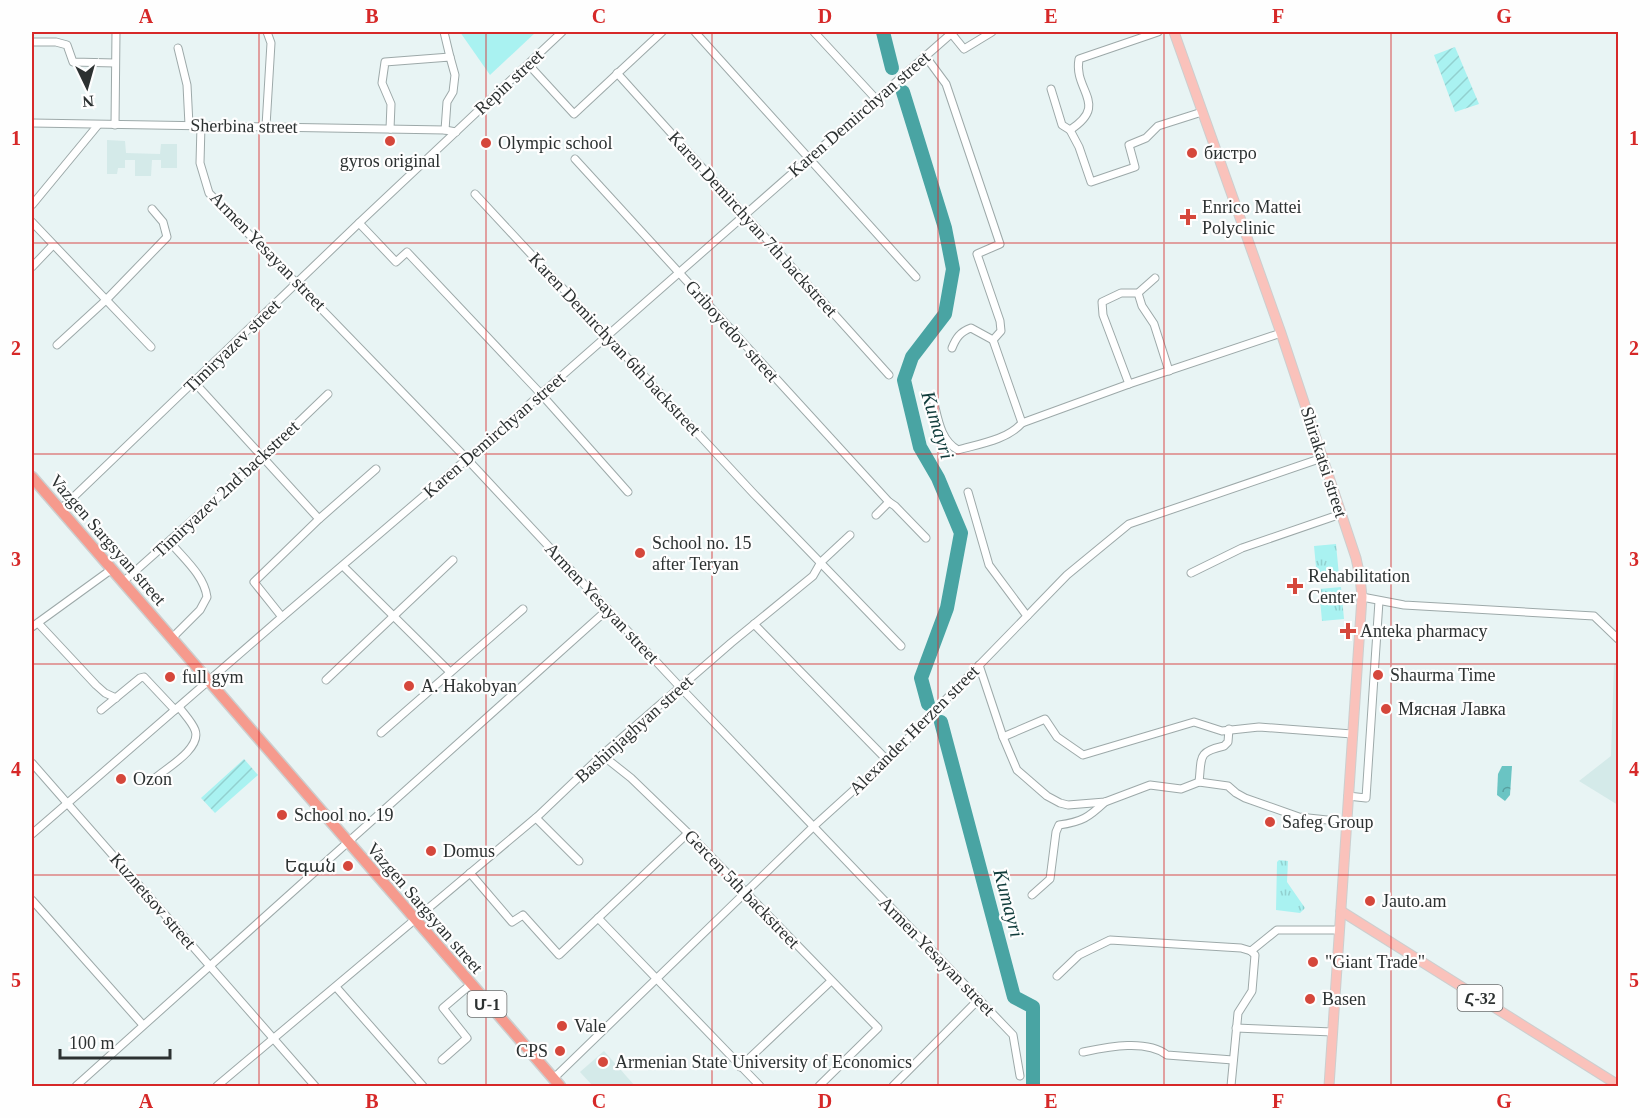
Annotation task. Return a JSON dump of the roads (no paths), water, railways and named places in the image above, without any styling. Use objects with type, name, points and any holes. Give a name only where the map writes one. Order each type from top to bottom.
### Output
[{"type":"highway","name":"Vazgen Sargsyan street","points":[[32,477],[556,1083]]},
{"type":"main road","name":"Shirakatsi street","points":[[1174,32],[1281,333],[1358,568],[1362,597],[1329,1086]]},
{"type":"main road","name":"Հ-32","points":[[1341,911],[1618,1085]]},
{"type":"street","points":[[115,125],[116,32]]},
{"type":"street","points":[[266,126],[271,43],[267,32]]},
{"type":"street","points":[[444,32],[455,75],[453,92],[447,102],[445,130]]},
{"type":"street","name":"Repin street","points":[[456,132],[562,32]]},
{"type":"street","points":[[528,64],[574,114],[662,32]]},
{"type":"street","points":[[695,32],[916,277]]},
{"type":"street","points":[[814,32],[876,99]]},
{"type":"street","points":[[952,32],[964,49],[992,32]]},
{"type":"street","name":"Karen Demirchyan street","points":[[32,834],[467,459],[952,32]]},
{"type":"street","points":[[1070,129],[1088,115],[1090,106],[1077,69],[1079,59],[1158,32]]},
{"type":"street","points":[[32,42],[56,42],[67,45],[73,62],[115,63]]},
{"type":"street","points":[[178,48],[187,85],[189,125]]},
{"type":"street","points":[[390,129],[391,105],[382,84],[385,62],[450,57]]},
{"type":"street","points":[[926,57],[946,84],[1000,244],[977,254],[1000,321],[1001,332],[993,340]]},
{"type":"street","name":"Karen Demirchyan 7th backstreet","points":[[617,73],[889,375]]},
{"type":"street","points":[[1051,89],[1062,125],[1070,129],[1091,182],[1135,167],[1129,145],[1146,138],[1158,126],[1202,112]]},
{"type":"street","name":"Sherbina street","points":[[32,123],[266,126],[456,132]]},
{"type":"street","points":[[32,205],[98,125]]},
{"type":"street","name":"Armen Yesayan street","points":[[201,125],[200,162],[209,193],[467,459],[1013,1035],[1020,1076]]},
{"type":"street","name":"Timiryazev street","points":[[60,510],[456,132]]},
{"type":"street","name":"Griboyedov street","points":[[575,159],[890,502],[926,538]]},
{"type":"street","name":"Karen Demirchyan 6th backstreet","points":[[475,194],[754,494],[901,646]]},
{"type":"street","points":[[57,345],[106,300],[168,237],[163,222],[152,209]]},
{"type":"street","points":[[32,222],[151,347]]},
{"type":"street","points":[[359,223],[396,262],[407,252],[541,394],[628,492]]},
{"type":"street","points":[[32,267],[53,245]]},
{"type":"street","points":[[1129,384],[1103,315],[1102,302],[1121,293],[1138,293],[1155,278]]},
{"type":"street","points":[[1138,293],[1142,306],[1154,324],[1169,371]]},
{"type":"street","points":[[952,348],[963,331],[971,328],[993,340],[1022,423]]},
{"type":"street","points":[[933,399],[945,439],[958,450],[998,438],[1016,430],[1022,423],[1129,384],[1281,333]]},
{"type":"street","points":[[195,383],[319,519]]},
{"type":"street","name":"Timiryazev 2nd backstreet","points":[[123,582],[170,542],[328,394]]},
{"type":"street","name":"Alexander Herzen street","points":[[556,1083],[656,979],[814,826],[886,760],[1067,575],[1129,524],[1322,458]]},
{"type":"street","points":[[282,617],[254,582],[319,519],[376,469]]},
{"type":"street","points":[[968,492],[989,565],[1027,616]]},
{"type":"street","points":[[876,515],[890,502]]},
{"type":"street","points":[[1191,573],[1242,548],[1341,514]]},
{"type":"street","name":"Bashinjaghyan street","points":[[217,1086],[536,818],[602,755],[813,576],[821,562],[850,535]]},
{"type":"street","points":[[170,542],[196,572],[204,585],[207,597],[200,610],[172,638]]},
{"type":"street","points":[[326,680],[453,560]]},
{"type":"street","points":[[343,566],[450,672]]},
{"type":"street","points":[[112,570],[35,625],[96,685],[105,693],[116,698]]},
{"type":"street","points":[[1362,597],[1404,605],[1593,616],[1618,639]]},
{"type":"street","points":[[1348,796],[1366,798],[1379,601]]},
{"type":"street","points":[[381,733],[523,609]]},
{"type":"street","points":[[76,1086],[608,609]]},
{"type":"street","points":[[754,624],[886,760]]},
{"type":"street","points":[[979,665],[1003,737],[1017,770],[1054,801],[1068,804],[1105,802],[1150,785],[1181,789],[1199,782],[1228,786],[1245,798],[1299,817],[1346,822]]},
{"type":"street","points":[[101,710],[144,677],[195,729],[197,739],[193,747],[155,778]]},
{"type":"street","points":[[1003,737],[1045,719],[1057,737],[1083,755],[1194,722],[1222,731],[1259,727],[1352,734]]},
{"type":"street","points":[[1199,782],[1202,757],[1205,752],[1224,746],[1228,742],[1229,729]]},
{"type":"street","name":"Gercen 5th backstreet","points":[[602,755],[631,777],[688,833],[878,1028],[819,1086]]},
{"type":"street","name":"Kuznetsov street","points":[[32,763],[315,1086]]},
{"type":"street","points":[[1032,895],[1050,879],[1056,832],[1059,825],[1077,823],[1090,816],[1105,802]]},
{"type":"street","points":[[536,818],[579,861]]},
{"type":"street","points":[[470,873],[512,922],[523,915],[559,955],[688,833]]},
{"type":"street","points":[[32,900],[143,1025]]},
{"type":"street","points":[[598,918],[760,1086]]},
{"type":"street","points":[[1251,951],[1277,930],[1340,930]]},
{"type":"street","points":[[1057,976],[1079,955],[1110,940],[1241,948],[1251,951],[1255,955],[1252,991],[1238,1013],[1231,1086]]},
{"type":"street","points":[[740,1067],[831,981]]},
{"type":"street","points":[[442,1060],[467,1038],[443,1008],[470,985]]},
{"type":"street","points":[[336,987],[423,1086]]},
{"type":"street","points":[[896,1085],[979,999]]},
{"type":"street","points":[[1236,1028],[1333,1032]]},
{"type":"street","points":[[1083,1052],[1115,1045],[1158,1048],[1167,1055],[1233,1060]]},
{"type":"waterway","points":[[883,32],[892,68]]},
{"type":"waterway","name":"Kumayri","points":[[903,92],[945,228],[953,269],[945,314],[912,357],[904,380],[920,447],[938,478],[961,533],[947,608],[921,678],[928,704]]},
{"type":"waterway","name":"Kumayri","points":[[941,722],[1014,997],[1033,1007],[1033,1086]]},
{"type":"place","name":"gyros original","points":[[390,141]]},
{"type":"place","name":"Olympic school","points":[[486,143]]},
{"type":"place","name":"бистро","points":[[1192,153]]},
{"type":"place","name":"Enrico Mattei Polyclinic","points":[[1188,217]]},
{"type":"place","name":"School no. 15 after Teryan","points":[[640,553]]},
{"type":"place","name":"Rehabilitation Center","points":[[1295,586]]},
{"type":"place","name":"Anteka pharmacy","points":[[1348,631]]},
{"type":"place","name":"Shaurma Time","points":[[1378,675]]},
{"type":"place","name":"full gym","points":[[170,677]]},
{"type":"place","name":"A. Hakobyan","points":[[409,686]]},
{"type":"place","name":"Мясная Лавка","points":[[1386,709]]},
{"type":"place","name":"Ozon","points":[[121,779]]},
{"type":"place","name":"School no. 19","points":[[282,815]]},
{"type":"place","name":"Safeg Group","points":[[1270,822]]},
{"type":"place","name":"Domus","points":[[431,851]]},
{"type":"place","name":"Եգան","points":[[348,866]]},
{"type":"place","name":"Jauto.am","points":[[1370,901]]},
{"type":"place","name":"\"Giant Trade\"","points":[[1313,962]]},
{"type":"place","name":"Basen","points":[[1310,999]]},
{"type":"place","name":"Vale","points":[[562,1026]]},
{"type":"place","name":"CPS","points":[[560,1051]]},
{"type":"place","name":"Armenian State University of Economics","points":[[603,1062]]}]
